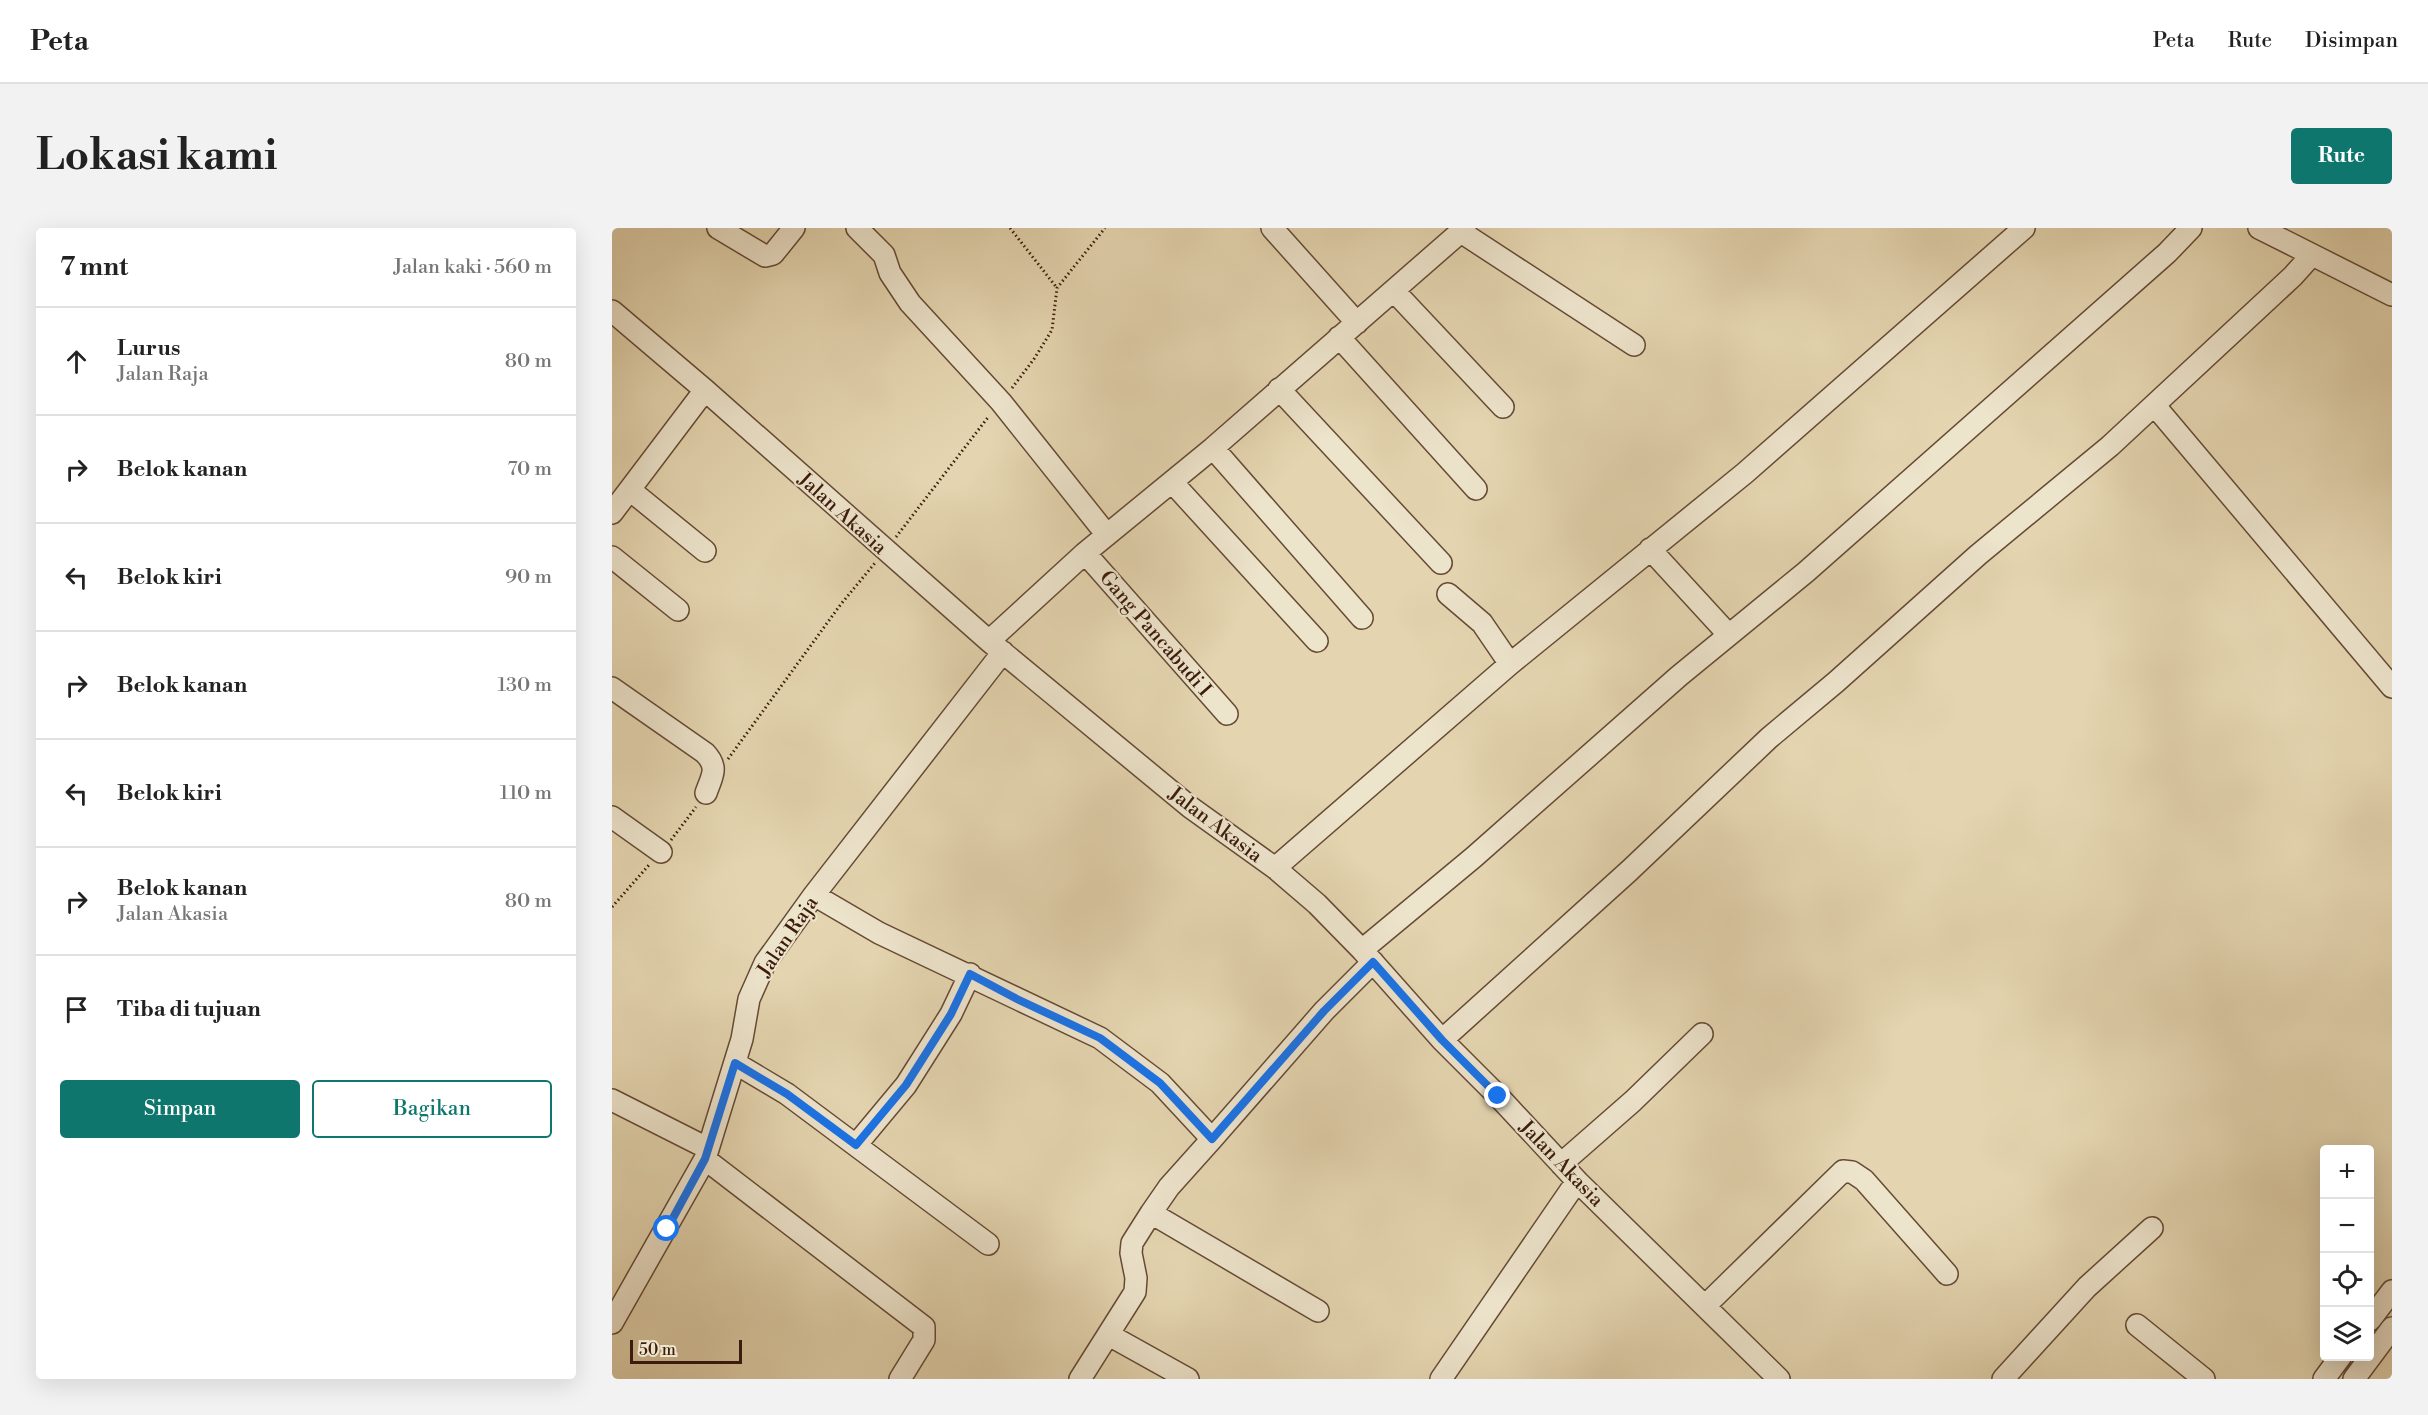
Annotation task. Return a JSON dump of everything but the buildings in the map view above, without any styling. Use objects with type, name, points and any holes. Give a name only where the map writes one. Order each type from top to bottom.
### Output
[{"type":"street","points":[[718,228],[765,256],[773,254],[794,228]]},
{"type":"street","points":[[857,228],[884,255],[890,273],[910,303],[1001,402],[1107,535]]},
{"type":"street","points":[[1272,228],[1357,323]]},
{"type":"street","points":[[1275,868],[1510,664],[1745,472],[2024,228]]},
{"type":"street","points":[[1080,1379],[1135,1292],[1137,1278],[1131,1253],[1132,1243],[1151,1213],[1169,1187],[1324,1011],[1367,956],[1474,857],[1728,634],[1806,572],[1926,467],[2167,253],[2191,228]]},
{"type":"street","points":[[2259,228],[2292,236],[2311,256],[2392,295]]},
{"type":"street","points":[[1463,230],[1634,345]]},
{"type":"street","name":"Jalan Raja","points":[[612,1323],[706,1154],[742,1039],[749,999],[765,963],[814,895],[904,782],[996,646],[1085,553],[1213,448],[1463,230]]},
{"type":"street","points":[[1442,1040],[1629,871],[1768,738],[2155,406],[2293,276],[2311,256]]},
{"type":"street","points":[[1394,291],[1503,407]]},
{"type":"street","name":"Jalan Akasia","points":[[612,311],[996,646],[1190,807],[1275,868],[1317,904],[1442,1040],[1577,1181],[1779,1379]]},
{"type":"street","points":[[1339,337],[1476,489]]},
{"type":"street","points":[[1279,389],[1441,563]]},
{"type":"street","points":[[612,513],[705,390]]},
{"type":"street","points":[[2155,406],[2392,687]]},
{"type":"street","points":[[1213,448],[1362,618]]},
{"type":"street","points":[[1172,482],[1317,641]]},
{"type":"street","points":[[630,490],[705,551]]},
{"type":"street","points":[[1650,549],[1728,634]]},
{"type":"street","name":"Gang Pancabudi I","points":[[1085,553],[1227,714]]},
{"type":"street","points":[[612,557],[678,610]]},
{"type":"street","points":[[1448,594],[1482,623],[1510,664]]},
{"type":"street","points":[[612,688],[712,760],[713,775],[706,793]]},
{"type":"street","points":[[612,817],[661,852]]},
{"type":"street","points":[[814,895],[879,933],[970,974],[1100,1038],[1160,1083],[1212,1139]]},
{"type":"street","points":[[856,1145],[906,1085],[951,1014],[970,974]]},
{"type":"street","points":[[1561,1164],[1633,1101],[1702,1034]]},
{"type":"street","points":[[735,1063],[787,1094],[988,1244]]},
{"type":"street","points":[[612,1100],[706,1154],[924,1328],[924,1340],[900,1379]]},
{"type":"street","points":[[1706,1305],[1843,1171],[1852,1172],[1864,1180],[1947,1274]]},
{"type":"street","points":[[1441,1379],[1577,1181]]},
{"type":"street","points":[[1151,1213],[1318,1311]]},
{"type":"street","points":[[2003,1379],[2087,1287],[2152,1228]]},
{"type":"street","points":[[2374,1315],[2392,1291]]},
{"type":"street","points":[[2138,1325],[2204,1379]]},
{"type":"street","points":[[2342,1361],[2356,1377],[2392,1328]]},
{"type":"street","points":[[1109,1335],[1188,1379]]},
{"type":"street","points":[[2324,1379],[2338,1361]]},
{"type":"path","points":[[1010,228],[1057,288]]},
{"type":"path","points":[[727,761],[841,604],[1034,359],[1052,330],[1057,288],[1105,228]]},
{"type":"path","points":[[612,907],[661,852],[706,793]]},
{"type":"route","points":[[667,1229],[705,1159],[735,1063],[787,1094],[856,1145],[906,1085],[951,1014],[970,974],[1100,1038],[1160,1083],[1212,1139],[1324,1011],[1373,962],[1442,1040],[1498,1096]]}]
